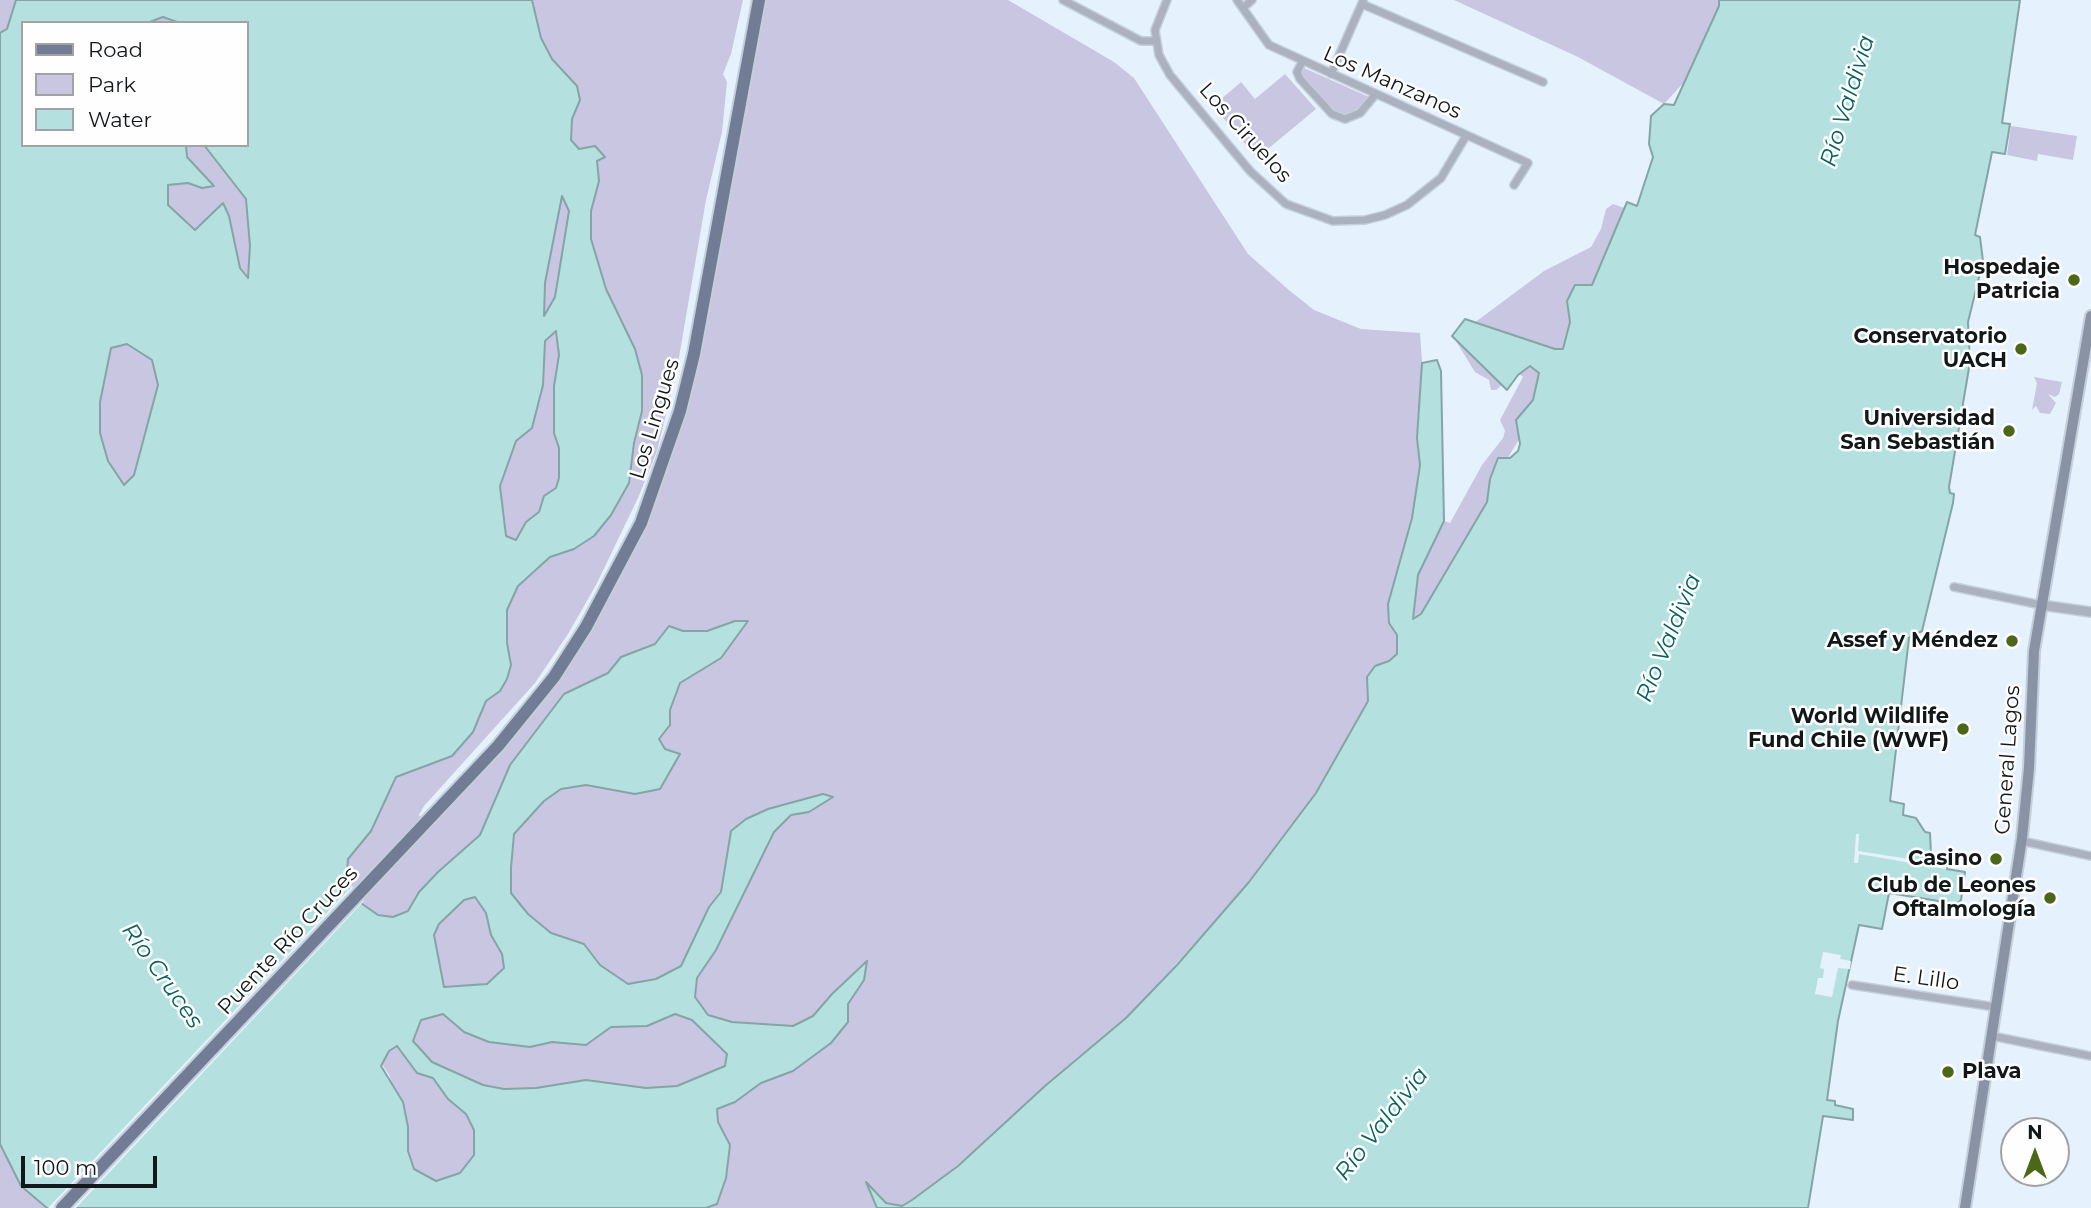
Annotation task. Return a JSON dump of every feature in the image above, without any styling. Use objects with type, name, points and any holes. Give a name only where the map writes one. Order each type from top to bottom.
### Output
[{"type":"main road","name":"Los Lingues","points":[[454,793],[518,723],[570,652],[617,568],[656,486],[680,411],[694,354],[759,0]]},
{"type":"main road","name":"General Lagos","points":[[1965,1208],[2022,841],[2029,768],[2034,651],[2091,316]]},
{"type":"main road","name":"Puente Río Cruces","points":[[62,1208],[454,793]]},
{"type":"street","points":[[1063,0],[1141,41],[1156,41],[1156,23],[1167,0]]},
{"type":"street","name":"Los Manzanos","points":[[1237,0],[1269,45],[1528,163],[1514,185]]},
{"type":"street","points":[[1244,8],[1252,0]]},
{"type":"street","points":[[1331,74],[1362,2],[1543,82]]},
{"type":"street","name":"Los Ciruelos","points":[[1156,41],[1170,75],[1250,172],[1286,204],[1315,216],[1333,221],[1365,220],[1406,205],[1441,178],[1466,136]]},
{"type":"street","points":[[1302,62],[1297,72],[1300,79],[1332,114],[1345,119],[1360,113],[1375,95]]},
{"type":"street","points":[[1954,587],[2091,612]]},
{"type":"street","points":[[2022,841],[2091,856]]},
{"type":"street","name":"E. Lillo","points":[[1852,985],[1995,1007]]},
{"type":"street","points":[[1992,1035],[2091,1056]]},
{"type":"green space","points":[[0,0],[743,0],[731,54],[723,74],[727,82],[722,132],[706,200],[677,369],[657,451],[638,498],[596,585],[568,634],[535,683],[424,806],[419,815],[428,824],[435,822],[492,759],[621,567],[683,398],[758,0],[1008,0],[1114,62],[1134,78],[1248,254],[1314,310],[1361,329],[1420,333],[1422,362],[1428,365],[1440,528],[1444,521],[1450,523],[1482,465],[1503,438],[1505,431],[1500,420],[1523,377],[1517,372],[1496,390],[1491,390],[1489,380],[1475,372],[1454,338],[1544,271],[1591,247],[1601,229],[1606,209],[1613,204],[1627,209],[1580,338],[1488,491],[1487,502],[1421,614],[1413,619],[1398,644],[1397,654],[1389,661],[1316,793],[1249,882],[1113,1035],[906,1208],[464,1208],[436,1181],[414,1169],[408,1151],[408,1127],[389,1075],[0,483]]},
{"type":"green space","points":[[1454,0],[1719,0],[1719,6],[1687,79],[1664,104],[1578,57]]},
{"type":"green space","points":[[1304,68],[1369,97],[1368,103],[1344,116],[1331,111],[1301,74]]},
{"type":"green space","points":[[1285,74],[1316,109],[1257,158],[1213,106],[1241,82],[1255,99]]},
{"type":"green space","points":[[2011,126],[2077,136],[2073,160],[2038,154],[2037,161],[2007,155]]},
{"type":"green space","points":[[2034,377],[2062,382],[2059,394],[2055,397],[2048,394],[2056,403],[2050,414],[2040,413],[2036,406],[2032,410],[2037,383]]},
{"type":"green space","points":[[0,1144],[21,1186],[47,1208],[0,1208]]},
{"type":"water","name":"Río Cruces","points":[[16,0],[532,0],[541,38],[552,59],[577,86],[580,100],[572,119],[571,140],[579,149],[595,146],[605,157],[597,161],[599,181],[591,211],[591,239],[606,289],[635,349],[642,375],[642,411],[634,443],[629,483],[611,515],[594,536],[574,549],[550,557],[518,586],[507,610],[507,643],[511,665],[507,679],[500,691],[486,701],[473,732],[452,756],[396,777],[371,831],[348,859],[346,884],[358,901],[378,915],[393,917],[408,911],[419,892],[480,835],[510,765],[564,694],[608,673],[621,657],[655,644],[669,626],[683,631],[707,631],[735,621],[748,621],[721,658],[680,683],[670,710],[670,725],[659,739],[665,749],[680,754],[660,789],[635,794],[586,785],[561,789],[544,801],[514,834],[511,868],[511,893],[528,914],[551,933],[584,944],[600,965],[628,984],[656,979],[681,966],[709,907],[721,892],[731,831],[746,819],[768,809],[823,794],[833,797],[809,812],[791,815],[774,832],[716,950],[697,978],[695,997],[708,1015],[732,1022],[793,1026],[813,1016],[867,961],[864,980],[848,1004],[848,1022],[831,1043],[793,1071],[761,1083],[735,1102],[717,1109],[718,1122],[730,1145],[726,1178],[717,1204],[706,1208],[47,1208],[21,1186],[0,1144],[0,33],[7,29]],"holes":[[[163,17],[174,21],[248,21],[248,147],[206,147],[246,199],[250,246],[248,278],[240,268],[229,216],[223,203],[195,230],[168,205],[168,185],[188,183],[202,188],[214,186],[187,157],[186,147],[21,147],[21,21],[152,21]],[[562,196],[569,211],[555,297],[544,316],[545,283]],[[556,331],[559,355],[554,386],[554,433],[559,448],[559,478],[556,488],[544,496],[539,512],[526,522],[516,540],[506,536],[500,486],[516,441],[532,428],[543,385],[545,341]],[[127,344],[152,360],[158,385],[134,475],[124,485],[108,461],[100,433],[100,402],[111,348]],[[475,897],[486,913],[491,935],[502,954],[504,968],[487,984],[444,987],[434,935],[439,924],[464,900]],[[443,1014],[464,1032],[489,1042],[530,1047],[552,1042],[586,1045],[611,1027],[647,1026],[675,1014],[692,1020],[727,1054],[725,1066],[677,1086],[646,1088],[586,1080],[536,1088],[504,1089],[483,1085],[432,1062],[413,1041],[421,1020]],[[397,1046],[417,1073],[433,1078],[448,1099],[466,1114],[474,1130],[474,1155],[460,1173],[436,1181],[414,1169],[408,1151],[408,1127],[403,1102],[381,1066],[389,1051]]]},
{"type":"water","name":"Río Valdivia","points":[[1719,0],[2020,0],[2002,123],[2010,124],[2005,154],[1992,152],[1975,235],[1980,237],[1983,261],[1968,322],[1970,362],[1949,487],[1950,493],[1954,494],[1953,503],[1922,631],[1909,638],[1890,801],[1904,804],[1903,815],[1916,818],[1925,832],[1930,833],[1931,855],[1947,865],[1947,869],[1965,872],[1961,900],[1957,904],[1889,893],[1882,929],[1859,925],[1838,1021],[1827,1100],[1835,1101],[1835,1105],[1853,1109],[1853,1120],[1823,1116],[1808,1208],[877,1208],[866,1182],[886,1203],[902,1206],[912,1200],[958,1166],[1045,1086],[1126,1018],[1177,965],[1249,882],[1316,793],[1368,701],[1367,677],[1375,666],[1389,661],[1397,654],[1397,635],[1389,623],[1388,604],[1412,518],[1420,465],[1417,438],[1422,363],[1437,360],[1441,371],[1444,521],[1418,575],[1413,619],[1421,614],[1487,502],[1490,479],[1498,458],[1510,458],[1518,451],[1520,444],[1516,420],[1533,400],[1539,373],[1530,366],[1518,375],[1507,390],[1452,336],[1465,319],[1555,349],[1563,349],[1570,322],[1567,301],[1575,285],[1592,285],[1627,202],[1637,206],[1653,157],[1649,144],[1651,116],[1664,104],[1674,105],[1719,6]]},
{"type":"pier","points":[[1856,834],[1859,834],[1858,851],[1947,865],[1946,869],[1859,854],[1858,863],[1854,863]]},
{"type":"pier","points":[[352,886],[364,901],[76,1208],[48,1208]]},
{"type":"pier","points":[[1823,952],[1841,955],[1840,959],[1851,961],[1850,969],[1838,968],[1832,997],[1815,994],[1818,978],[1823,978],[1824,969],[1820,968]]},
{"type":"place","name":"Hospedaje Patricia","points":[[2074,280]]},
{"type":"place","name":"Conservatorio UACH","points":[[2021,349]]},
{"type":"place","name":"Universidad San Sebastián","points":[[2009,431]]},
{"type":"place","name":"Assef y Méndez","points":[[2012,641]]},
{"type":"place","name":"World Wildlife Fund Chile (WWF)","points":[[1963,729]]},
{"type":"place","name":"Casino","points":[[1996,859]]},
{"type":"place","name":"Club de Leones Oftalmología","points":[[2050,898]]},
{"type":"place","name":"Plava","points":[[1948,1072]]}]
